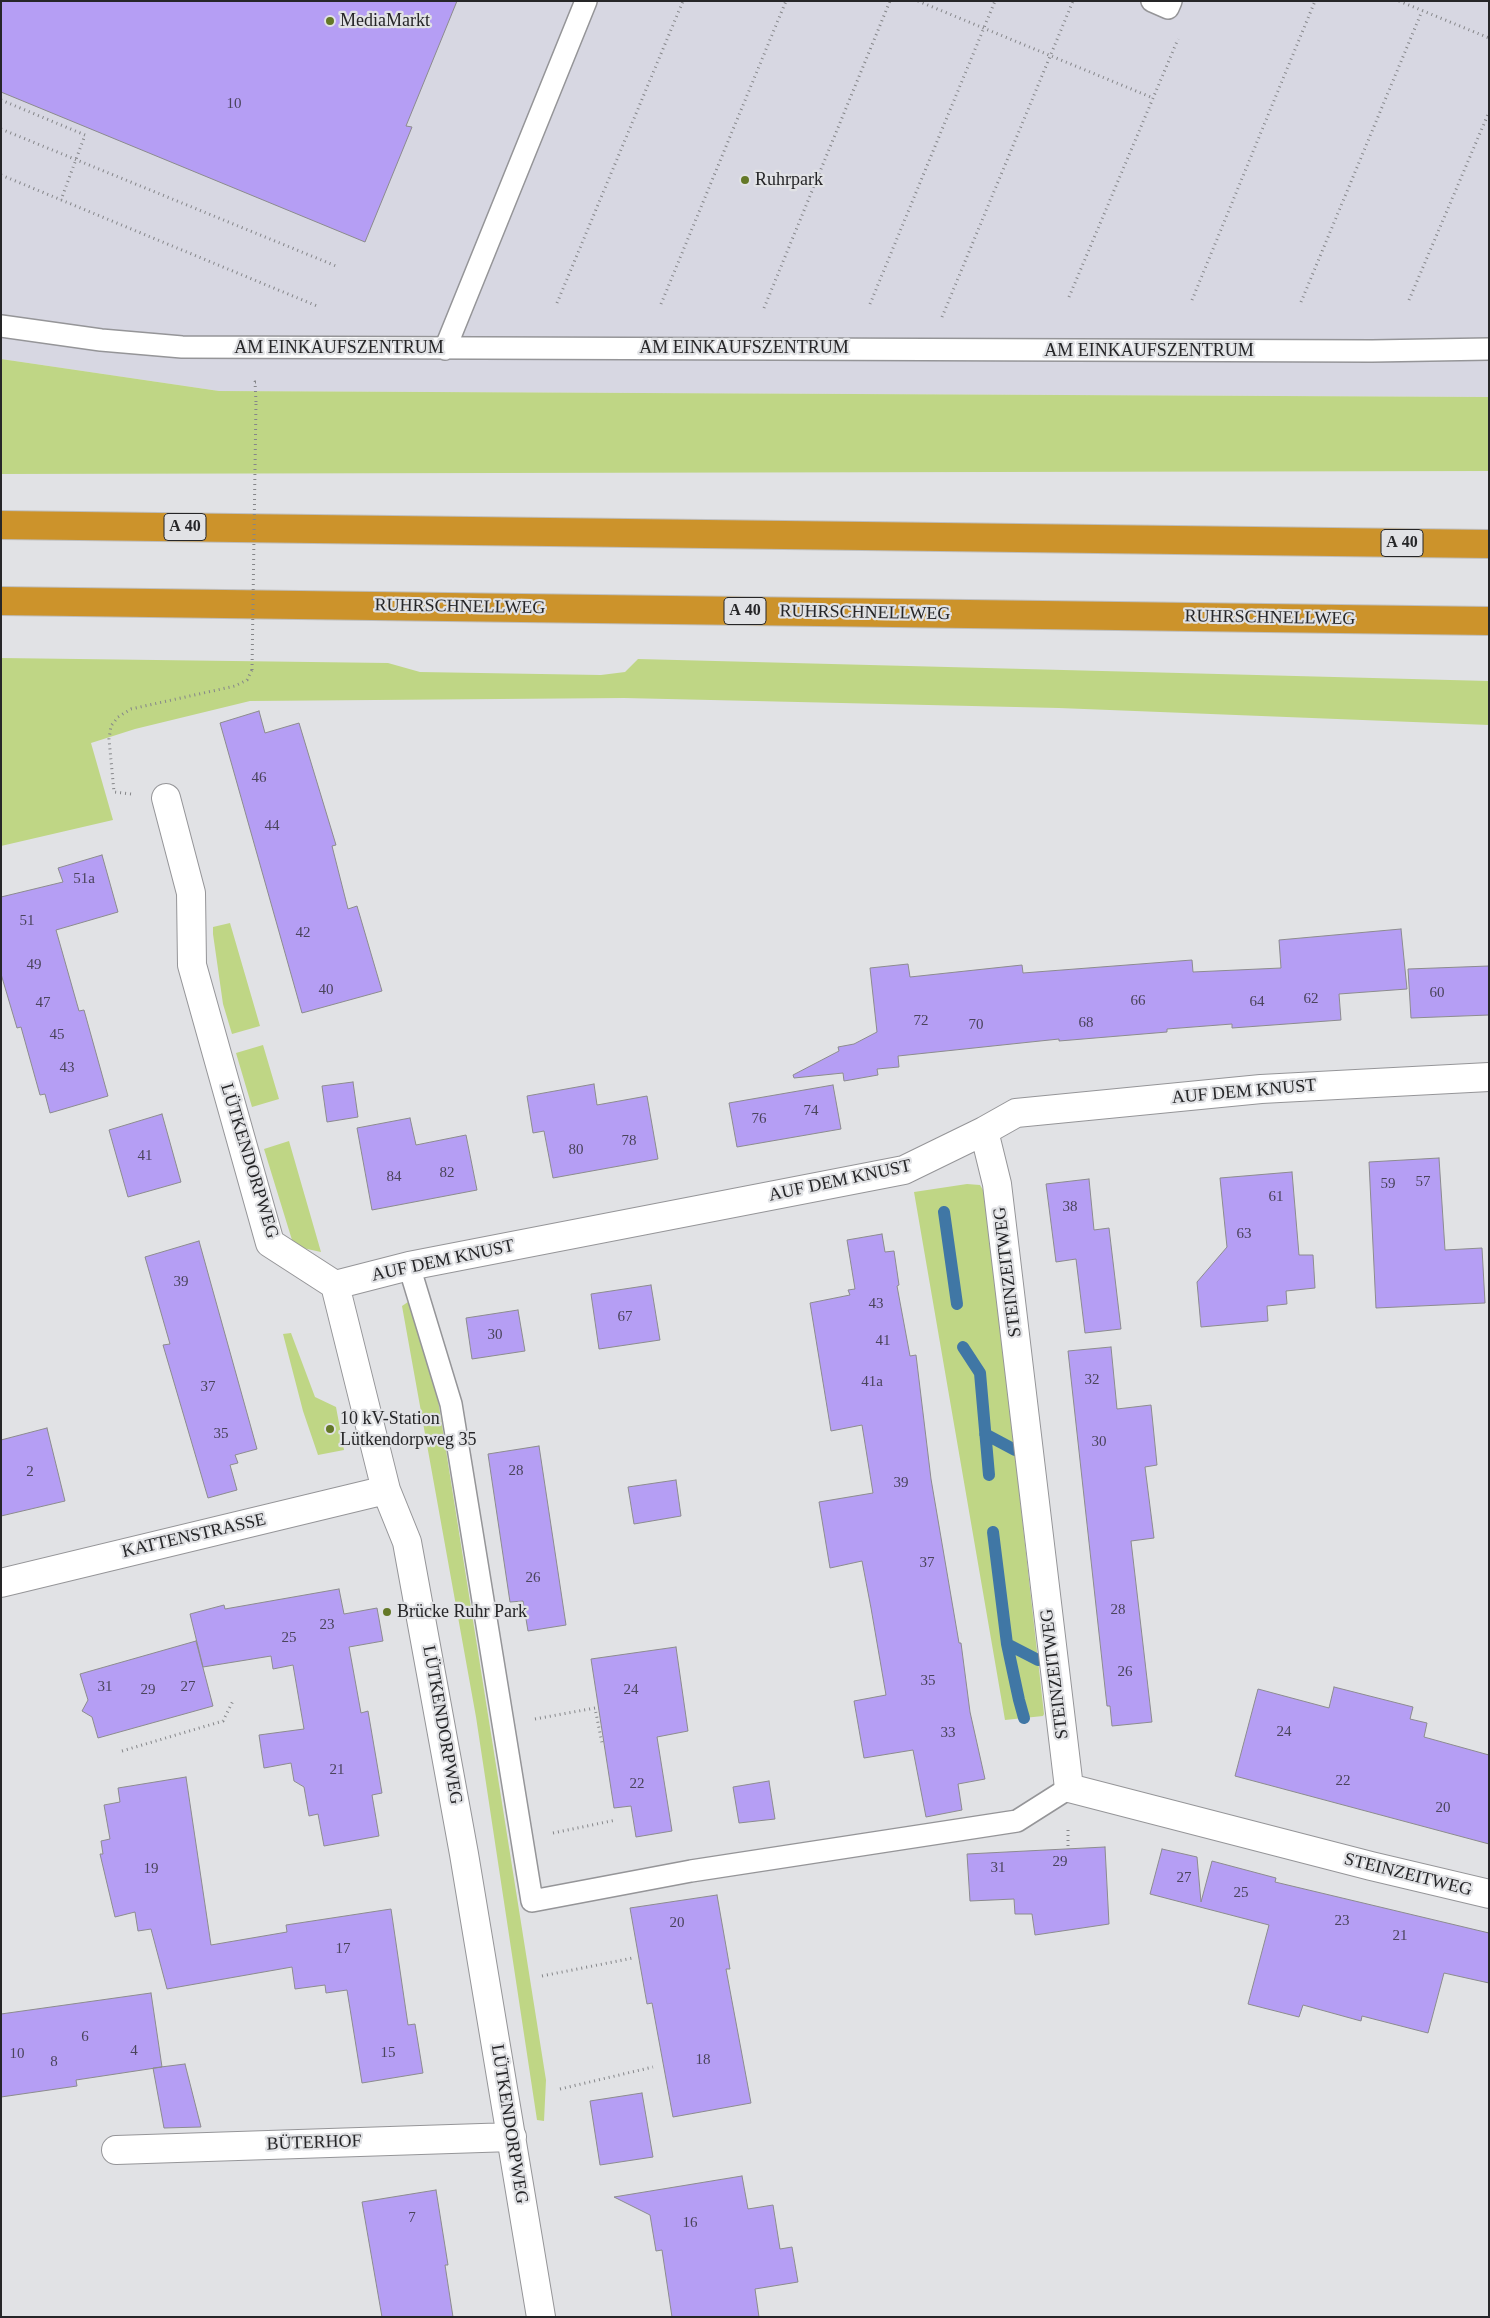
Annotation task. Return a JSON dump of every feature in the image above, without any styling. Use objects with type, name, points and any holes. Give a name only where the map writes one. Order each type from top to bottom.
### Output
[{"type":"highway","name":"A 40","points":[[1,525],[1489,544]]},
{"type":"highway","name":"RUHRSCHNELLWEG","points":[[1,601],[1489,621]]},
{"type":"street","name":"LÜTKENDORPWEG","points":[[166,798],[191,893],[192,965],[270,1243],[336,1285],[386,1490],[407,1542],[428,1646],[542,2317]]},
{"type":"street","name":"AUF DEM KNUST","points":[[336,1285],[409,1266],[904,1170],[984,1132],[1016,1112],[1260,1089],[1489,1077]]},
{"type":"street","name":"STEINZEITWEG","points":[[984,1132],[997,1184],[1069,1788],[1362,1864],[1489,1894]]},
{"type":"street","name":"KATTENSTRASSE","points":[[1,1583],[386,1490]]},
{"type":"street","name":"BÜTERHOF","points":[[116,2150],[512,2137]]},
{"type":"lane","points":[[445,349],[586,1]]},
{"type":"lane","points":[[1152,1],[1168,8],[1171,1]]},
{"type":"lane","name":"AM EINKAUFSZENTRUM","points":[[1,326],[101,340],[182,347],[1344,351],[1489,349]]},
{"type":"lane","points":[[409,1266],[451,1404],[532,1901],[691,1871],[1017,1821],[1069,1788]]},
{"type":"path","points":[[557,304],[682,1]]},
{"type":"path","points":[[661,304],[786,1]]},
{"type":"path","points":[[764,308],[890,1]]},
{"type":"path","points":[[918,1],[1153,98]]},
{"type":"path","points":[[870,304],[995,1]]},
{"type":"path","points":[[942,316],[1074,1]]},
{"type":"path","points":[[1192,300],[1315,1]]},
{"type":"path","points":[[1399,1],[1489,38]]},
{"type":"path","points":[[1301,302],[1422,11]]},
{"type":"path","points":[[1069,297],[1179,36]]},
{"type":"path","points":[[1,100],[85,135],[61,200]]},
{"type":"path","points":[[1409,300],[1489,112]]},
{"type":"path","points":[[1,129],[336,266]]},
{"type":"path","points":[[1,175],[318,306]]},
{"type":"path","points":[[166,798],[114,792],[109,739],[111,726],[118,717],[131,709],[235,686],[247,680],[252,670],[256,402]]},
{"type":"path","points":[[122,1751],[223,1721],[234,1699]]},
{"type":"path","points":[[503,1725],[595,1708],[602,1743]]},
{"type":"path","points":[[522,1840],[616,1820]]},
{"type":"path","points":[[542,1976],[633,1958]]},
{"type":"path","points":[[560,2089],[653,2067]]},
{"type":"shaded area","name":"Ruhrpark","points":[[1,1],[1489,1],[1489,397],[219,391],[1,359]]},
{"type":"green space","points":[[1,359],[219,391],[1489,397],[1489,471],[1,474]]},
{"type":"green space","points":[[1,658],[388,663],[420,672],[601,675],[625,672],[638,659],[1489,681],[1489,725],[1059,708],[624,698],[250,701],[135,729],[91,743],[113,820],[1,846]]},
{"type":"green space","points":[[230,923],[260,1026],[232,1034],[223,1004],[213,934],[213,927]]},
{"type":"green space","points":[[263,1045],[279,1099],[252,1107],[236,1053]]},
{"type":"green space","points":[[289,1141],[321,1252],[298,1247],[292,1240],[264,1149]]},
{"type":"green space","points":[[967,1184],[980,1185],[986,1195],[1043,1716],[1005,1720],[914,1192]]},
{"type":"green space","points":[[408,1302],[417,1321],[438,1400],[546,2080],[544,2121],[537,2120],[476,1717],[402,1306]]},
{"type":"green space","points":[[291,1333],[315,1397],[336,1407],[344,1450],[318,1455],[303,1411],[283,1334]]},
{"type":"building","points":[[1,1],[457,1],[406,126],[412,127],[365,242],[1,92]]},
{"type":"building","points":[[259,711],[265,733],[299,723],[336,845],[332,846],[348,909],[357,906],[382,991],[302,1013],[220,723]]},
{"type":"building","points":[[102,855],[118,912],[56,930],[79,1011],[84,1010],[108,1096],[50,1113],[45,1094],[40,1095],[21,1027],[17,1028],[1,974],[1,897],[63,882],[58,868]]},
{"type":"building","points":[[1401,929],[1407,989],[1339,994],[1341,1020],[1232,1028],[1232,1024],[1167,1029],[1167,1032],[1059,1041],[1059,1039],[898,1056],[899,1067],[877,1069],[878,1075],[844,1081],[843,1073],[794,1078],[793,1075],[839,1051],[838,1047],[854,1044],[877,1032],[870,968],[908,964],[910,977],[1022,965],[1023,973],[1192,960],[1193,972],[1281,968],[1279,940]]},
{"type":"building","points":[[1489,966],[1489,1015],[1411,1018],[1408,969]]},
{"type":"building","points":[[353,1082],[358,1117],[327,1122],[322,1086]]},
{"type":"building","points":[[594,1084],[597,1105],[647,1096],[658,1159],[553,1178],[544,1131],[533,1133],[527,1096]]},
{"type":"building","points":[[833,1085],[841,1129],[737,1147],[729,1103]]},
{"type":"building","points":[[162,1114],[181,1182],[128,1197],[109,1130]]},
{"type":"building","points":[[410,1118],[416,1145],[466,1135],[477,1190],[372,1210],[357,1128]]},
{"type":"building","points":[[1439,1158],[1445,1250],[1482,1248],[1485,1303],[1376,1308],[1369,1162]]},
{"type":"building","points":[[1292,1172],[1299,1255],[1313,1255],[1315,1288],[1286,1291],[1287,1304],[1267,1306],[1268,1321],[1201,1327],[1197,1282],[1227,1247],[1220,1178]]},
{"type":"building","points":[[1089,1179],[1094,1230],[1109,1228],[1121,1329],[1085,1333],[1076,1259],[1056,1262],[1046,1184]]},
{"type":"building","points":[[882,1234],[885,1252],[894,1251],[899,1285],[897,1286],[910,1356],[916,1355],[931,1479],[959,1643],[961,1643],[970,1712],[985,1779],[958,1784],[962,1810],[926,1817],[913,1750],[864,1758],[854,1701],[886,1695],[871,1608],[862,1561],[830,1568],[819,1502],[873,1493],[862,1425],[831,1431],[810,1303],[850,1295],[848,1290],[855,1289],[847,1240]]},
{"type":"building","points":[[199,1241],[257,1449],[235,1455],[238,1463],[230,1465],[237,1490],[208,1498],[163,1345],[170,1344],[145,1257]]},
{"type":"building","points":[[651,1285],[660,1340],[599,1349],[591,1294]]},
{"type":"building","points":[[518,1310],[525,1351],[472,1359],[466,1318]]},
{"type":"building","points":[[1111,1347],[1117,1409],[1151,1405],[1157,1465],[1145,1467],[1154,1538],[1131,1541],[1152,1722],[1112,1726],[1110,1706],[1107,1706],[1068,1351]]},
{"type":"building","points":[[47,1428],[65,1501],[1,1516],[1,1440]]},
{"type":"building","points":[[539,1446],[566,1625],[528,1631],[523,1601],[510,1602],[488,1454]]},
{"type":"building","points":[[676,1480],[681,1516],[634,1524],[628,1487]]},
{"type":"building","points":[[339,1589],[344,1614],[377,1608],[383,1641],[349,1647],[361,1713],[368,1711],[382,1793],[372,1795],[379,1836],[324,1846],[318,1814],[309,1816],[304,1787],[294,1781],[291,1763],[264,1768],[259,1735],[304,1729],[293,1665],[273,1669],[271,1656],[203,1667],[190,1614],[224,1605],[225,1609]]},
{"type":"building","points":[[196,1641],[213,1706],[98,1738],[92,1717],[82,1711],[88,1700],[80,1674]]},
{"type":"building","points":[[676,1647],[688,1731],[657,1737],[672,1831],[636,1837],[631,1806],[614,1808],[591,1659]]},
{"type":"building","points":[[1334,1687],[1413,1707],[1410,1719],[1427,1723],[1424,1737],[1489,1755],[1489,1844],[1235,1776],[1258,1689],[1329,1708]]},
{"type":"building","points":[[186,1777],[211,1945],[287,1932],[286,1925],[391,1909],[408,2025],[415,2024],[423,2073],[362,2083],[347,1990],[326,1993],[325,1985],[295,1989],[292,1967],[167,1989],[151,1929],[138,1931],[135,1912],[115,1917],[100,1854],[103,1854],[101,1841],[110,1839],[104,1805],[120,1802],[118,1788]]},
{"type":"building","points":[[769,1781],[775,1819],[739,1823],[733,1787]]},
{"type":"building","points":[[1105,1847],[1109,1924],[1035,1935],[1032,1914],[1015,1914],[1014,1899],[970,1901],[967,1854]]},
{"type":"building","points":[[1162,1849],[1197,1857],[1201,1902],[1212,1861],[1276,1878],[1275,1882],[1489,1933],[1489,1983],[1444,1973],[1428,2033],[1362,2016],[1361,2021],[1303,2005],[1299,2017],[1248,2004],[1269,1925],[1150,1894]]},
{"type":"building","points":[[717,1895],[730,1969],[726,1969],[751,2103],[673,2117],[652,2003],[647,2004],[630,1908]]},
{"type":"building","points":[[151,1993],[162,2067],[76,2080],[77,2086],[1,2097],[1,2014]]},
{"type":"building","points":[[185,2064],[201,2127],[164,2128],[153,2068]]},
{"type":"building","points":[[642,2093],[653,2157],[600,2165],[590,2101]]},
{"type":"building","points":[[742,2176],[748,2209],[773,2205],[780,2249],[792,2247],[798,2282],[755,2289],[759,2317],[672,2317],[662,2250],[656,2251],[650,2215],[614,2197]]},
{"type":"building","points":[[436,2190],[448,2265],[445,2265],[453,2317],[382,2317],[362,2202]]},
{"type":"waterway","points":[[944,1212],[957,1304]]},
{"type":"waterway","points":[[963,1347],[980,1373],[989,1475]]},
{"type":"waterway","points":[[985,1434],[1015,1450]]},
{"type":"waterway","points":[[993,1532],[1007,1644],[1024,1718]]},
{"type":"waterway","points":[[1007,1644],[1038,1660]]},
{"type":"place","name":"MediaMarkt","points":[[330,21]]},
{"type":"place","name":"Ruhrpark","points":[[745,180]]},
{"type":"place","name":"10 kV-Station Lütkendorpweg 35","points":[[330,1429]]},
{"type":"place","name":"Brücke Ruhr Park","points":[[387,1612]]}]
